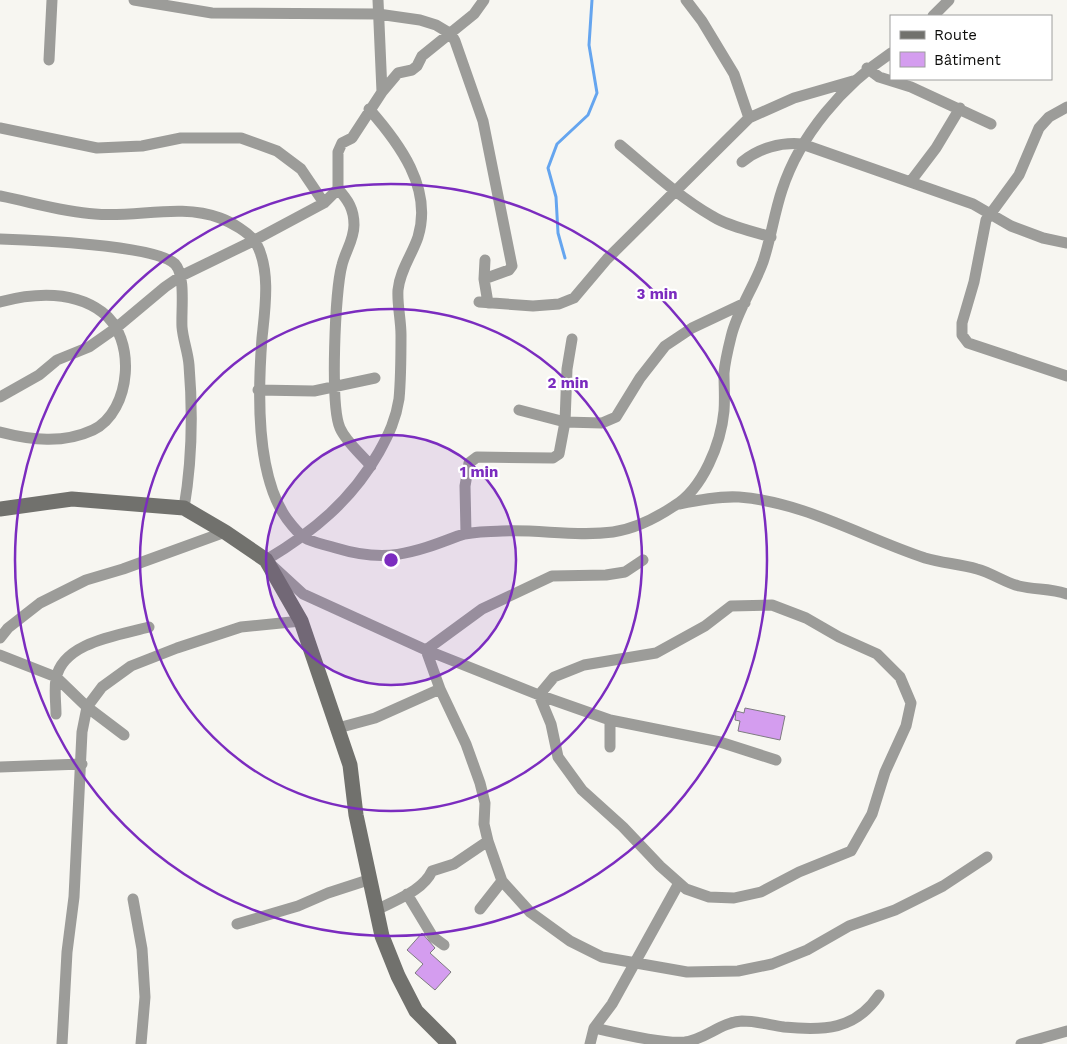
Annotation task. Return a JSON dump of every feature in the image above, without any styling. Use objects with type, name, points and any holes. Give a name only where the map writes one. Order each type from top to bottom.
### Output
[{"type":"street","points":[[49,60],[52,0]]},
{"type":"street","points":[[134,0],[179,4],[212,13],[378,14],[420,20],[436,25],[451,34],[458,47],[483,121],[512,266],[509,270],[484,280]]},
{"type":"street","points":[[378,0],[382,92]]},
{"type":"street","points":[[371,466],[340,429],[336,413],[334,386],[339,280],[354,227],[351,204],[338,188],[338,152],[342,143],[352,138],[369,108],[398,73],[412,70],[422,56],[474,14],[484,0]]},
{"type":"street","points":[[686,0],[734,74],[749,118]]},
{"type":"street","points":[[935,15],[949,0]]},
{"type":"street","points":[[679,504],[699,482],[712,456],[724,412],[724,371],[732,332],[762,265],[782,190],[802,144],[852,81],[890,54]]},
{"type":"street","points":[[868,68],[879,77],[911,87],[960,108],[991,124]]},
{"type":"street","points":[[484,260],[483,302],[533,306],[559,304],[574,298],[607,259],[677,192],[749,118],[794,98],[852,81]]},
{"type":"street","points":[[1067,107],[1049,117],[1039,128],[1019,175],[990,214],[983,230],[974,282],[962,323],[962,335],[968,342],[1067,376]]},
{"type":"street","points":[[266,560],[302,538],[333,512],[371,466],[393,427],[397,413],[401,336],[398,290],[405,264],[414,250],[422,216],[413,173],[406,158],[390,133],[369,108]]},
{"type":"street","points":[[911,181],[936,148],[960,108]]},
{"type":"street","points":[[0,128],[97,148],[142,146],[181,138],[241,138],[277,151],[301,169],[324,203]]},
{"type":"street","points":[[742,162],[777,145],[787,142],[802,144],[973,204],[1011,226],[1043,238],[1067,243]]},
{"type":"street","points":[[620,145],[677,192],[712,216],[771,237]]},
{"type":"street","points":[[0,397],[39,375],[57,360],[89,347],[181,276],[255,240],[324,203],[338,188]]},
{"type":"street","points":[[0,196],[93,214],[138,215],[170,211],[198,213],[222,218],[255,240],[264,269],[264,315],[258,390],[262,442],[269,476],[283,514],[302,538],[362,556],[398,555],[428,548],[466,533],[532,529],[580,533],[615,532],[647,521],[679,504],[708,498],[739,497],[776,503],[847,526],[926,558],[975,568],[998,575],[1017,585],[1034,589],[1051,588],[1067,594]]},
{"type":"street","points":[[0,239],[137,250],[162,256],[175,265],[181,276],[182,328],[189,363],[192,424],[189,477],[184,508]]},
{"type":"street","points":[[0,302],[27,295],[52,294],[79,301],[102,312],[116,328],[126,356],[125,384],[113,412],[94,430],[67,438],[36,440],[0,432]]},
{"type":"street","points":[[519,410],[566,422],[602,423],[616,416],[640,378],[665,346],[692,328],[745,303]]},
{"type":"street","points":[[466,533],[465,486],[469,463],[477,457],[553,458],[559,454],[566,422],[567,369],[572,339]]},
{"type":"street","points":[[258,390],[314,391],[375,378]]},
{"type":"street","points":[[0,509],[72,499],[184,508],[225,532],[266,560],[303,594],[426,650],[539,696],[610,720],[720,742],[776,760]]},
{"type":"street","points":[[0,638],[8,628],[40,603],[86,580],[123,569],[225,532]]},
{"type":"street","points":[[266,560],[302,621],[350,765],[356,815],[368,880],[382,936],[398,976],[416,1011],[449,1044]]},
{"type":"street","points":[[426,650],[482,609],[552,576],[606,575],[625,572],[643,560]]},
{"type":"street","points":[[772,605],[806,618],[839,637],[877,654],[900,677],[911,703],[906,726],[885,772],[872,814],[851,851],[799,872],[761,892],[734,898],[709,897],[686,889],[582,790],[558,757],[551,724],[539,696],[554,677],[584,665],[656,653],[705,626],[731,606],[772,605]]},
{"type":"street","points":[[62,1044],[82,764],[82,732],[87,707],[102,687],[131,666],[177,648],[241,627],[302,621]]},
{"type":"street","points":[[56,714],[56,677],[65,662],[86,644],[149,627]]},
{"type":"street","points":[[426,650],[440,689],[466,744],[480,783],[485,803],[484,824],[488,842],[502,881],[530,912],[570,941],[602,957],[688,972],[738,971],[772,964],[808,950],[849,926],[895,910],[943,886],[987,857]]},
{"type":"street","points":[[0,655],[56,677],[87,707],[124,735]]},
{"type":"street","points":[[338,728],[375,718],[440,689]]},
{"type":"street","points":[[610,720],[610,747]]},
{"type":"street","points":[[0,767],[82,764]]},
{"type":"street","points":[[377,910],[407,894],[424,882],[432,871],[454,864],[488,842]]},
{"type":"street","points":[[237,924],[298,906],[328,893],[368,880]]},
{"type":"street","points":[[480,909],[502,881]]},
{"type":"street","points":[[590,1044],[594,1028],[612,1004],[680,883]]},
{"type":"street","points":[[407,894],[433,936],[444,945]]},
{"type":"street","points":[[133,899],[142,949],[145,996],[141,1044]]},
{"type":"street","points":[[594,1028],[640,1037],[685,1042],[700,1038],[720,1026],[740,1021],[759,1021],[783,1026],[831,1027],[856,1020],[869,1010],[879,995]]},
{"type":"street","points":[[1022,1044],[1067,1031]]},
{"type":"building","points":[[745,708],[785,716],[780,740],[738,731],[740,721],[735,720],[736,711],[744,713]]},
{"type":"building","points":[[422,933],[435,948],[430,953],[451,972],[435,990],[415,973],[423,964],[407,950]]},
{"type":"waterway","points":[[565,258],[558,233],[556,197],[548,168],[557,144],[588,115],[597,93],[589,45],[592,0]]}]
